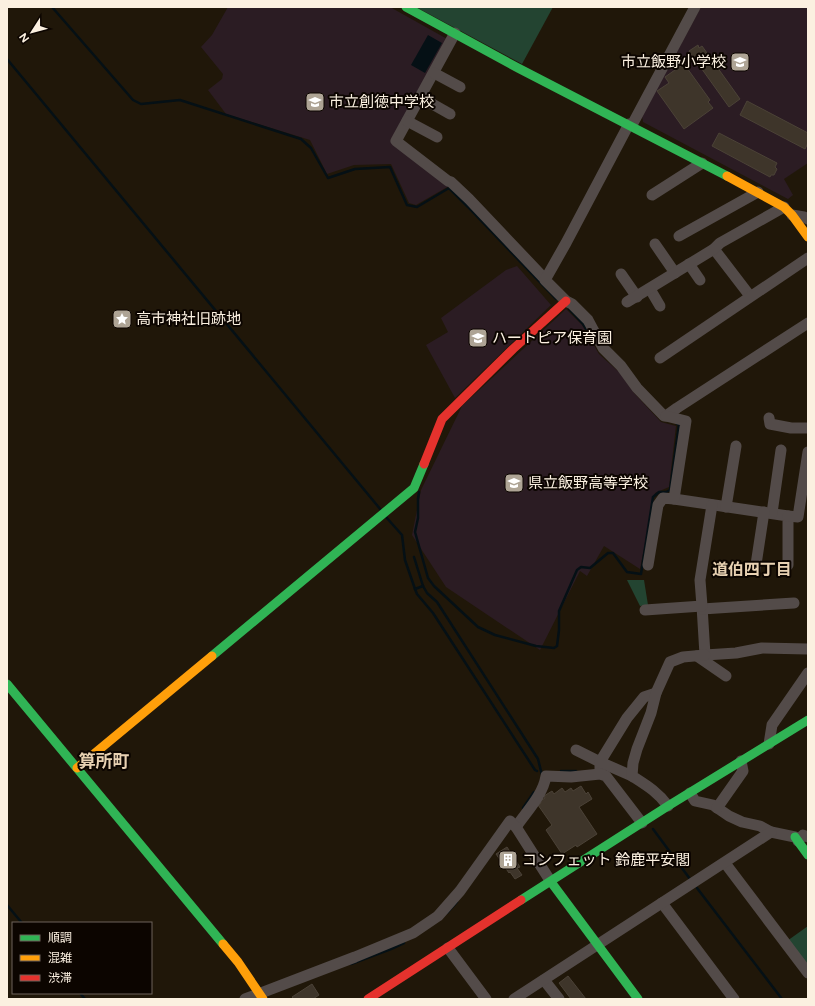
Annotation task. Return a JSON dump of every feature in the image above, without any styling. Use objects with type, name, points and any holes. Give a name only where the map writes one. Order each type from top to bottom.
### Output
[{"type":"street","points":[[546,278],[695,7]]},
{"type":"street","points":[[410,8],[518,68],[758,192],[788,211],[808,237]]},
{"type":"street","points":[[455,33],[396,140],[451,182],[542,276],[546,278],[545,280],[588,320],[603,348],[621,366],[637,388],[664,416],[686,421],[674,499]]},
{"type":"street","points":[[434,73],[460,87]]},
{"type":"street","points":[[420,97],[450,114]]},
{"type":"street","points":[[407,121],[437,137]]},
{"type":"street","points":[[652,195],[702,163]]},
{"type":"street","points":[[679,236],[758,192]]},
{"type":"street","points":[[621,274],[632,299],[714,249],[720,243],[788,211],[807,215]]},
{"type":"street","points":[[655,244],[675,273]]},
{"type":"street","points":[[714,249],[750,296]]},
{"type":"street","points":[[660,358],[808,258]]},
{"type":"street","points":[[689,264],[700,280]]},
{"type":"street","points":[[650,289],[660,306]]},
{"type":"street","points":[[77,768],[380,518],[414,488],[442,419],[513,349],[566,301]]},
{"type":"street","points":[[666,416],[808,323]]},
{"type":"street","points":[[769,418],[770,424],[792,428],[808,428]]},
{"type":"street","points":[[726,507],[736,446]]},
{"type":"street","points":[[756,571],[781,450]]},
{"type":"street","points":[[788,565],[798,517],[808,452]]},
{"type":"street","points":[[648,565],[658,505],[663,498],[798,517]]},
{"type":"street","points":[[701,655],[702,608],[700,580],[712,505]]},
{"type":"street","points":[[645,610],[794,604]]},
{"type":"street","points":[[632,776],[633,763],[637,749],[651,713],[656,693],[670,662],[683,657],[736,653],[762,648],[808,649]]},
{"type":"street","points":[[701,655],[726,676]]},
{"type":"street","points":[[769,744],[772,725],[808,673]]},
{"type":"street","points":[[7,684],[238,962],[261,996]]},
{"type":"street","points":[[600,768],[627,718],[644,697],[656,693]]},
{"type":"street","points":[[368,999],[668,806],[808,720]]},
{"type":"street","points":[[576,750],[600,768],[642,823]]},
{"type":"street","points":[[717,808],[743,771],[741,761]]},
{"type":"street","points":[[245,999],[261,996],[413,933],[425,926],[445,909],[457,893],[460,892],[540,792],[545,784],[546,776],[571,777],[600,768],[632,776],[651,787],[661,796],[668,806]]},
{"type":"street","points":[[690,793],[695,801],[713,805],[729,816],[742,822],[760,826],[771,832],[800,838],[808,855]]},
{"type":"street","points":[[513,824],[551,882],[638,999]]},
{"type":"street","points":[[514,999],[771,832]]},
{"type":"street","points":[[724,863],[808,973]]},
{"type":"street","points":[[662,903],[734,999]]},
{"type":"street","points":[[448,948],[486,999]]},
{"type":"street","points":[[544,980],[559,999]]},
{"type":"shaded area","name":"市立創徳中学校","points":[[228,7],[390,7],[449,40],[392,142],[449,186],[416,205],[409,203],[391,164],[354,165],[327,174],[310,140],[226,114],[208,90],[222,79],[223,74],[201,47],[212,35]]},
{"type":"shaded area","name":"市立飯野小学校","points":[[701,7],[808,7],[808,163],[784,179],[793,195],[788,199],[643,122],[642,116]]},
{"type":"shaded area","points":[[428,35],[442,43],[425,73],[411,65]]},
{"type":"shaded area","name":"ハートピア保育園","points":[[517,266],[551,305],[455,398],[426,345],[448,332],[441,318],[506,270]]},
{"type":"shaded area","points":[[566,309],[582,325],[599,354],[620,373],[634,393],[661,422],[676,426],[669,487],[655,493],[640,569],[604,546],[587,576],[580,571],[540,650],[446,587],[412,535],[421,490],[462,406]]},
{"type":"green space","points":[[416,7],[553,7],[522,64]]},
{"type":"green space","points":[[627,580],[644,580],[648,605],[640,606]]},
{"type":"green space","points":[[808,926],[808,967],[787,941]]},
{"type":"building","points":[[698,45],[699,48],[702,46],[740,99],[729,107],[689,51]]},
{"type":"building","points":[[682,65],[685,70],[687,68],[710,100],[708,102],[713,108],[684,129],[657,91],[669,83],[665,77]]},
{"type":"building","points":[[747,101],[808,133],[808,143],[805,149],[740,115]]},
{"type":"building","points":[[719,133],[777,163],[775,167],[777,169],[774,175],[771,175],[770,177],[712,146]]},
{"type":"building","points":[[581,786],[586,794],[588,792],[592,799],[579,807],[597,834],[577,847],[576,845],[562,854],[546,830],[552,825],[538,805],[541,803],[540,801],[545,798],[544,796],[552,791],[554,794],[562,788],[565,792],[571,788],[573,791]]},
{"type":"building","name":"コンフェット 鈴鹿平安閣","points":[[507,847],[520,867],[517,868],[522,875],[515,879],[496,854]]},
{"type":"building","points":[[568,976],[586,999],[571,999],[559,983]]},
{"type":"building","points":[[312,984],[319,995],[313,999],[294,999],[292,997]]},
{"type":"waterway","points":[[52,7],[133,100],[141,104],[180,100],[301,139],[311,148],[328,178],[355,169],[390,167],[407,205],[417,207],[449,188],[556,299]]},
{"type":"waterway","points":[[7,59],[381,510]]},
{"type":"waterway","points":[[569,309],[583,324],[590,335]]},
{"type":"waterway","points":[[419,492],[418,518],[415,532],[428,578],[434,586],[478,627],[495,635],[536,646],[554,648],[557,646],[559,611],[577,570],[581,567],[590,568],[608,553],[613,553],[627,572],[641,574],[653,497],[659,492],[666,492],[670,490],[679,424],[677,424]]},
{"type":"waterway","points":[[386,517],[402,535],[405,560],[417,594],[433,613],[537,771]]},
{"type":"waterway","points":[[414,557],[423,586],[427,593],[437,602],[538,759],[542,775]]},
{"type":"waterway","points":[[415,589],[423,586]]},
{"type":"waterway","points":[[561,771],[576,771]]},
{"type":"waterway","points":[[523,808],[534,792]]},
{"type":"waterway","points":[[653,829],[690,879]]},
{"type":"waterway","points":[[697,888],[782,999]]},
{"type":"waterway","points":[[447,913],[457,902]]},
{"type":"waterway","points":[[7,905],[21,922]]},
{"type":"waterway","points":[[351,964],[404,943]]},
{"type":"waterway","points":[[81,994],[85,999]]},
{"type":"traffic: fast","points":[[406,7],[518,68],[727,176]]},
{"type":"traffic: fast","points":[[212,656],[414,488],[424,464]]},
{"type":"traffic: fast","points":[[7,684],[223,944]]},
{"type":"traffic: fast","points":[[521,900],[668,806],[808,720]]},
{"type":"traffic: fast","points":[[795,837],[808,855]]},
{"type":"traffic: fast","points":[[551,882],[638,999]]},
{"type":"traffic: slow","points":[[727,176],[784,207],[792,215],[808,237]]},
{"type":"traffic: slow","points":[[77,768],[212,656]]},
{"type":"traffic: slow","points":[[223,944],[238,962],[263,999]]},
{"type":"traffic: jam","points":[[424,464],[442,419],[513,349],[566,301]]},
{"type":"traffic: jam","points":[[368,999],[521,900]]},
{"type":"place","name":"市立飯野小学校","points":[[740,62]]},
{"type":"place","name":"市立創徳中学校","points":[[315,102]]},
{"type":"place","name":"高市神社旧跡地","points":[[122,319]]},
{"type":"place","name":"ハートピア保育園","points":[[478,338]]},
{"type":"place","name":"県立飯野高等学校","points":[[514,483]]},
{"type":"place","name":"コンフェット 鈴鹿平安閣","points":[[508,860]]},
{"type":"district","name":"道伯四丁目","points":[[752,569]]},
{"type":"district","name":"算所町","points":[[104,761]]}]
